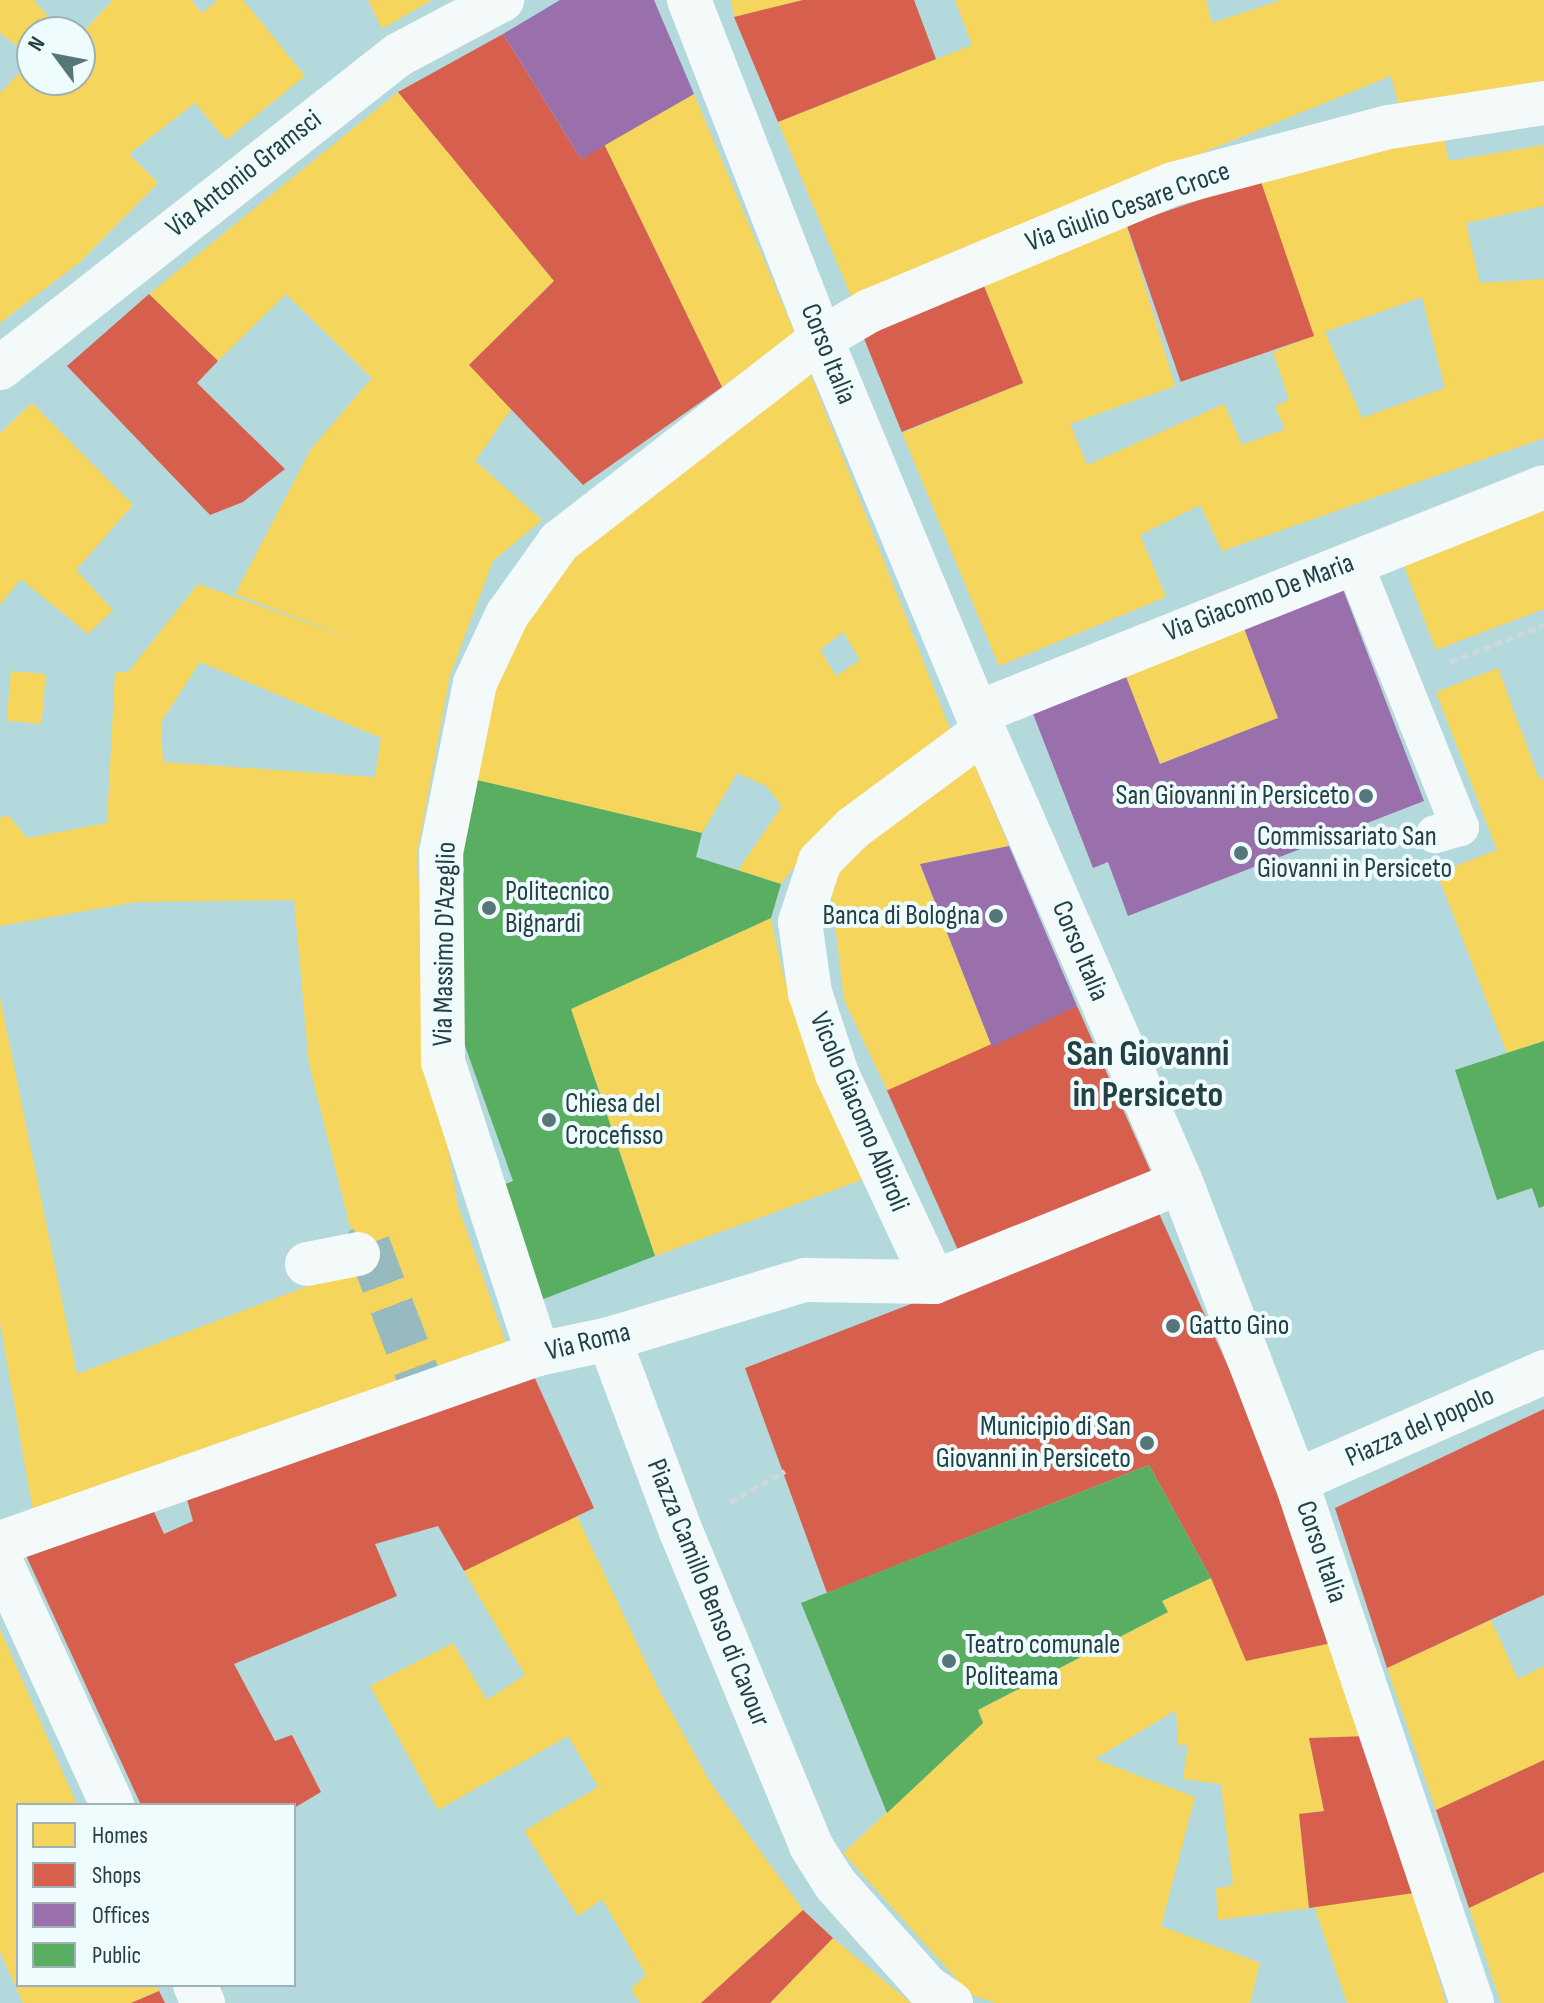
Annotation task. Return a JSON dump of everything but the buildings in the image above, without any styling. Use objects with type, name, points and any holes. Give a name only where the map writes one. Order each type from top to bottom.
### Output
[{"type":"street","name":"Via Antonio Gramsci","points":[[0,368],[398,55],[502,0]]},
{"type":"street","name":"Corso Italia","points":[[689,0],[821,339],[981,722],[1181,1182],[1296,1481],[1472,2003]]},
{"type":"street","name":"Via Giulio Cesare Croce","points":[[821,339],[869,311],[1173,184],[1389,127],[1544,103]]},
{"type":"street","name":"Via Massimo D'Azeglio","points":[[538,1354],[443,1062],[441,853],[475,683],[507,615],[559,542],[821,339]]},
{"type":"street","name":"Via Giacomo De Maria","points":[[981,722],[1353,561],[1544,487]]},
{"type":"street","name":"Vicolo Giacomo Albiroli","points":[[934,1282],[837,1074],[810,993],[800,922],[820,861],[853,828],[981,722]]},
{"type":"street","name":"Via Roma","points":[[0,1543],[422,1386],[538,1354],[609,1339],[805,1280],[934,1282],[1181,1182]]},
{"type":"street","points":[[307,1264],[358,1254]]},
{"type":"street","name":"Piazza Camillo Benso di Cavour","points":[[609,1339],[680,1529],[811,1846],[835,1884],[927,1987],[951,2003]]},
{"type":"street","name":"Piazza del popolo","points":[[1296,1481],[1544,1372]]},
{"type":"street","points":[[0,1560],[111,1803]]},
{"type":"lane","points":[[1353,561],[1460,827],[1435,834]]},
{"type":"path","points":[[1401,681],[1544,625]]},
{"type":"tunnel","points":[[358,1254],[368,1244],[419,1378]]},
{"type":"place","name":"San Giovanni in Persiceto","points":[[1366,796]]},
{"type":"place","name":"Commissariato San Giovanni in Persiceto","points":[[1241,853]]},
{"type":"place","name":"Politecnico Bignardi","points":[[489,908]]},
{"type":"place","name":"Banca di Bologna","points":[[996,916]]},
{"type":"place","name":"Chiesa del Crocefisso","points":[[549,1120]]},
{"type":"place","name":"Gatto Gino","points":[[1173,1326]]},
{"type":"place","name":"Municipio di San Giovanni in Persiceto","points":[[1147,1443]]},
{"type":"place","name":"Teatro comunale Politeama","points":[[949,1661]]},
{"type":"district","name":"San Giovanni in Persiceto","points":[[1148,1074]]}]
